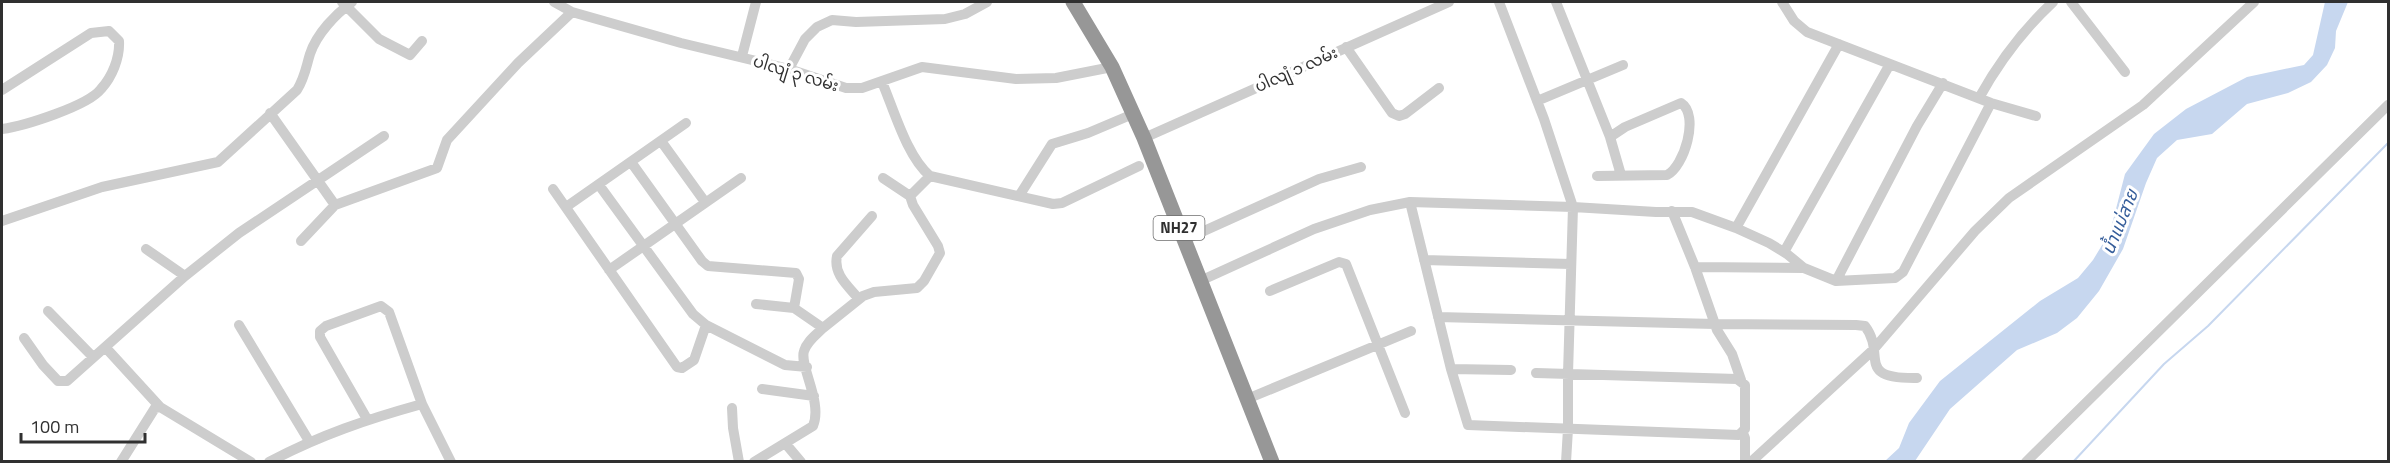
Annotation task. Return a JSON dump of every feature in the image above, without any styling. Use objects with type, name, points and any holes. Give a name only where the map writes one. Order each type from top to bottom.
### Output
[{"type":"highway","name":"NH27","points":[[1073,2],[1112,67],[1144,138],[1272,462]]},
{"type":"street","name":"ပါလျံ ၃ လမ်း","points":[[554,2],[572,12],[789,69],[846,88],[862,88],[922,67],[1016,79],[1056,78],[1112,67]]},
{"type":"street","points":[[742,56],[755,2]]},
{"type":"street","points":[[789,69],[805,39],[817,27],[832,20],[856,22],[945,19],[965,14],[987,2]]},
{"type":"street","name":"ပါလျံ ၁ လမ်း","points":[[1144,138],[1449,2]]},
{"type":"street","points":[[1499,2],[1574,207],[1566,461]]},
{"type":"street","points":[[1556,2],[1610,137],[1621,175]]},
{"type":"street","points":[[1782,2],[1802,30],[1990,103],[2036,116]]},
{"type":"street","points":[[1979,98],[2010,48],[2053,2]]},
{"type":"street","points":[[2071,2],[2125,72]]},
{"type":"street","points":[[1751,462],[1873,350],[1975,231],[2009,198],[2143,105],[2254,2]]},
{"type":"street","points":[[2,221],[102,187],[218,162],[270,112],[297,90],[304,80],[309,55],[316,42],[346,3],[379,39],[410,55],[422,41]]},
{"type":"street","points":[[301,241],[335,205],[437,168],[447,140],[518,63],[572,12]]},
{"type":"street","points":[[2,90],[92,33],[109,31],[119,42],[116,62],[100,91],[56,113],[2,129]]},
{"type":"street","points":[[1736,228],[1839,44]]},
{"type":"street","points":[[1347,47],[1392,113],[1399,116],[1405,114],[1439,88]]},
{"type":"street","points":[[1784,252],[1890,64]]},
{"type":"street","points":[[1537,101],[1623,65]]},
{"type":"street","points":[[882,82],[912,154],[922,170],[930,176],[1053,204],[1062,203],[1139,165]]},
{"type":"street","points":[[1836,281],[1917,126],[1943,83]]},
{"type":"street","points":[[1597,176],[1667,176],[1672,173],[1677,166],[1691,127],[1686,105],[1681,103],[1625,127],[1610,137]]},
{"type":"street","points":[[1200,281],[1314,229],[1370,210],[1410,202],[1692,212],[1736,228],[1784,252],[1804,268],[1836,281],[1894,278],[1903,272],[1990,103]]},
{"type":"street","points":[[2026,462],[2388,105]]},
{"type":"street","points":[[270,112],[335,205]]},
{"type":"street","points":[[1019,196],[1052,144],[1088,134],[1133,114]]},
{"type":"street","points":[[566,207],[686,123]]},
{"type":"street","points":[[24,338],[43,365],[58,381],[67,381],[185,276],[239,233],[384,136]]},
{"type":"street","points":[[661,141],[705,202]]},
{"type":"street","points":[[631,162],[702,261],[708,266],[796,273],[799,279],[794,308]]},
{"type":"street","points":[[1184,240],[1319,179],[1361,167]]},
{"type":"street","points":[[910,196],[930,176]]},
{"type":"street","points":[[609,270],[741,178]]},
{"type":"street","points":[[754,462],[813,426],[814,396],[803,356],[804,349],[822,328],[859,299],[874,292],[917,288],[924,281],[940,254],[939,246],[913,205],[910,196],[883,178]]},
{"type":"street","points":[[598,185],[693,314],[706,325],[785,365],[807,367]]},
{"type":"street","points":[[554,189],[677,367],[682,368],[694,360],[706,325]]},
{"type":"street","points":[[1410,202],[1451,369],[1468,425],[1739,435],[1743,433]]},
{"type":"street","points":[[1672,211],[1715,324],[1732,354],[1745,385],[1745,429],[1743,433],[1745,462]]},
{"type":"street","points":[[859,299],[837,273],[835,263],[837,256],[872,216]]},
{"type":"street","points":[[146,249],[185,276]]},
{"type":"street","points":[[1424,260],[1571,264]]},
{"type":"street","points":[[1270,291],[1339,261],[1346,264],[1405,413]]},
{"type":"street","points":[[1695,267],[1804,268]]},
{"type":"street","points":[[756,304],[794,308],[822,328]]},
{"type":"street","points":[[367,419],[320,337],[320,331],[326,326],[381,306],[389,312],[422,404],[451,462]]},
{"type":"street","points":[[48,311],[93,357]]},
{"type":"street","points":[[1438,317],[1865,326],[1871,338],[1873,360],[1885,375],[1895,379],[1917,378]]},
{"type":"street","points":[[239,325],[309,441]]},
{"type":"street","points":[[1248,399],[1411,331]]},
{"type":"street","points":[[106,348],[160,407],[251,462]]},
{"type":"street","points":[[1451,369],[1511,370]]},
{"type":"street","points":[[1536,373],[1741,380]]},
{"type":"street","points":[[762,389],[814,396]]},
{"type":"street","points":[[269,462],[309,441],[367,419],[422,404]]},
{"type":"street","points":[[121,462],[155,408],[160,407]]},
{"type":"street","points":[[732,408],[739,462]]},
{"type":"street","points":[[785,442],[801,462]]},
{"type":"water","name":"น้ำแม่สาย","points":[[2325,2],[2348,2],[2336,31],[2335,48],[2327,65],[2311,82],[2288,93],[2247,104],[2212,134],[2177,140],[2157,158],[2123,249],[2099,291],[2077,318],[2057,333],[2017,350],[1950,409],[1915,461],[1885,461],[1899,448],[1909,423],[1940,381],[2040,301],[2078,278],[2093,260],[2110,232],[2125,174],[2154,134],[2186,109],[2247,77],[2304,65],[2313,55]]},
{"type":"waterway","points":[[2073,462],[2164,364],[2208,326],[2388,143]]}]
